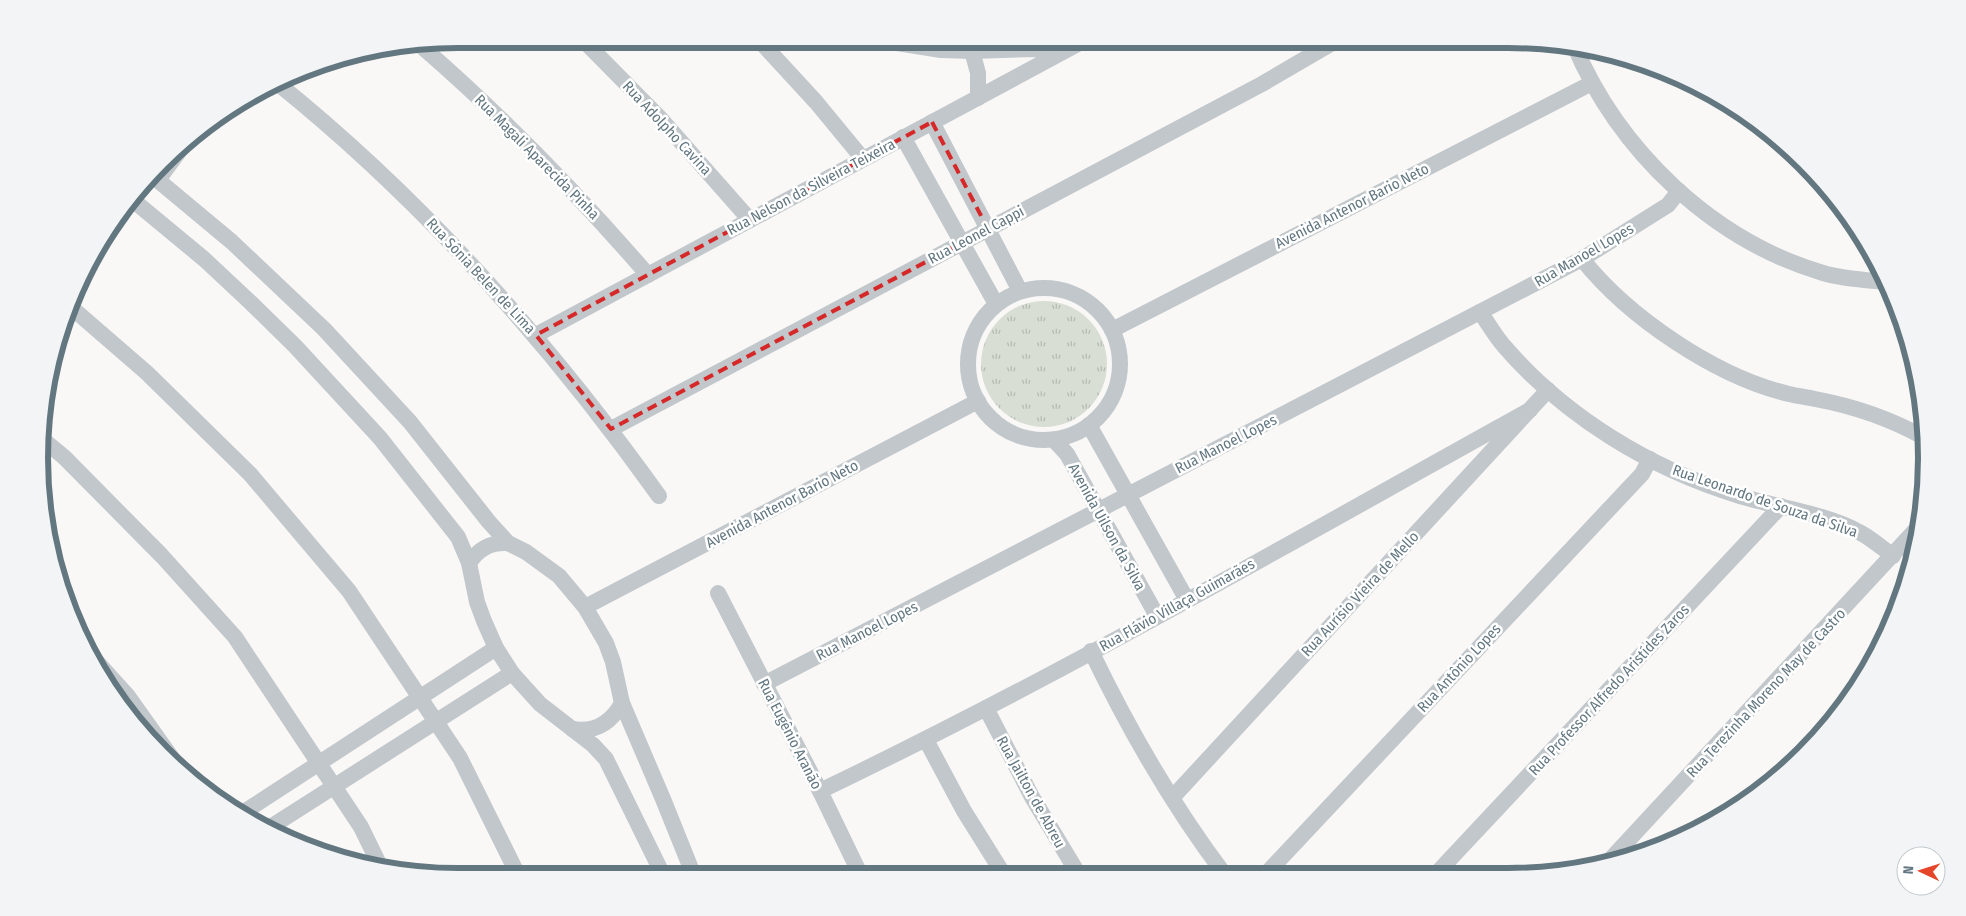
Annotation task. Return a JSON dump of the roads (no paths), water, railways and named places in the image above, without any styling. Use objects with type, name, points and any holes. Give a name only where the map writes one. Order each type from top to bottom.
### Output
[{"type":"street","name":"Rua Adolpho Cavina","points":[[591,48],[660,118],[750,220]]},
{"type":"street","points":[[769,48],[864,159]]},
{"type":"street","points":[[932,48],[972,51],[1034,49],[1058,54]]},
{"type":"street","name":"Rua Nelson da Silveira Teixeira","points":[[536,335],[1070,48]]},
{"type":"street","name":"Rua Leonel Cappi","points":[[611,429],[1262,84],[1324,48]]},
{"type":"street","name":"Rua Magali Aparecida Pinha","points":[[424,49],[504,121],[554,171],[648,275]]},
{"type":"street","points":[[972,51],[978,74],[978,98]]},
{"type":"street","points":[[1578,53],[1592,83],[1626,134],[1646,158],[1679,191],[1715,220],[1741,236],[1796,264],[1824,274],[1878,281]]},
{"type":"street","name":"Avenida Antenor Bario Neto","points":[[1112,330],[1592,83]]},
{"type":"street","name":"Rua Sônia Belen de Lima","points":[[282,87],[342,137],[398,189],[491,284],[536,335],[611,429],[659,496]]},
{"type":"street","points":[[932,122],[1020,291]]},
{"type":"street","points":[[903,138],[996,304]]},
{"type":"street","points":[[157,179],[232,242],[324,329],[410,422],[489,522],[508,543],[532,556],[559,576],[585,607],[606,643],[613,662],[622,702],[691,868]]},
{"type":"street","name":"Rua Manoel Lopes","points":[[764,684],[1582,259],[1668,205],[1679,191]]},
{"type":"street","points":[[136,203],[204,259],[250,302],[338,391],[425,494],[458,537],[469,563],[477,602],[496,648],[512,673],[540,704],[593,744],[606,759],[660,868]]},
{"type":"street","points":[[1582,259],[1597,278],[1641,318],[1665,335],[1714,364],[1788,394],[1815,398],[1868,413],[1918,435]]},
{"type":"street","points":[[1047,287],[1074,293],[1096,308],[1112,330],[1120,356],[1118,383],[1107,407],[1089,426],[1066,437],[1054,440],[1028,438],[1010,432],[994,422],[978,401],[969,377],[969,350],[979,325],[996,304],[1020,291],[1047,287]]},
{"type":"street","points":[[75,311],[147,373],[250,474],[349,591],[469,772],[515,868]]},
{"type":"street","name":"Rua Leonardo de Souza da Silva","points":[[1480,312],[1503,345],[1534,378],[1610,436],[1692,480],[1741,496],[1832,521],[1860,532],[1893,556]]},
{"type":"street","name":"Rua Aurísio Vieira de Mello","points":[[1172,798],[1548,390]]},
{"type":"street","name":"Avenida Antenor Bario Neto","points":[[585,607],[978,401]]},
{"type":"street","name":"Rua Flávio Villaça Guimarães","points":[[820,791],[926,740],[986,708],[1187,600],[1530,410]]},
{"type":"street","points":[[1089,426],[1187,600]]},
{"type":"street","name":"Avenida Uilson da Silva","points":[[1054,440],[1066,454],[1157,616]]},
{"type":"street","points":[[48,444],[64,457],[162,556],[234,637],[361,827],[378,861]]},
{"type":"street","name":"Rua Antônio Lopes","points":[[1273,868],[1642,474],[1650,459]]},
{"type":"street","name":"Rua Professor Alfredo Aristídes Zaros","points":[[1442,868],[1781,506]]},
{"type":"street","name":"Rua Terezinha Moreno May de Castro","points":[[1615,855],[1911,535]]},
{"type":"street","points":[[469,563],[474,556],[487,546],[494,543],[508,543]]},
{"type":"street","name":"Rua Eugênio Aranão","points":[[718,593],[820,791],[857,868]]},
{"type":"street","points":[[247,810],[496,648]]},
{"type":"street","points":[[1091,651],[1129,726],[1172,798],[1220,868]]},
{"type":"street","points":[[274,825],[512,673]]},
{"type":"street","points":[[112,679],[127,695],[157,737]]},
{"type":"street","points":[[572,729],[582,730],[601,726],[614,717],[622,702]]},
{"type":"street","name":"Rua Jailton de Abreu","points":[[986,708],[1032,797],[1075,868]]},
{"type":"street","points":[[926,740],[964,811],[999,868]]}]
